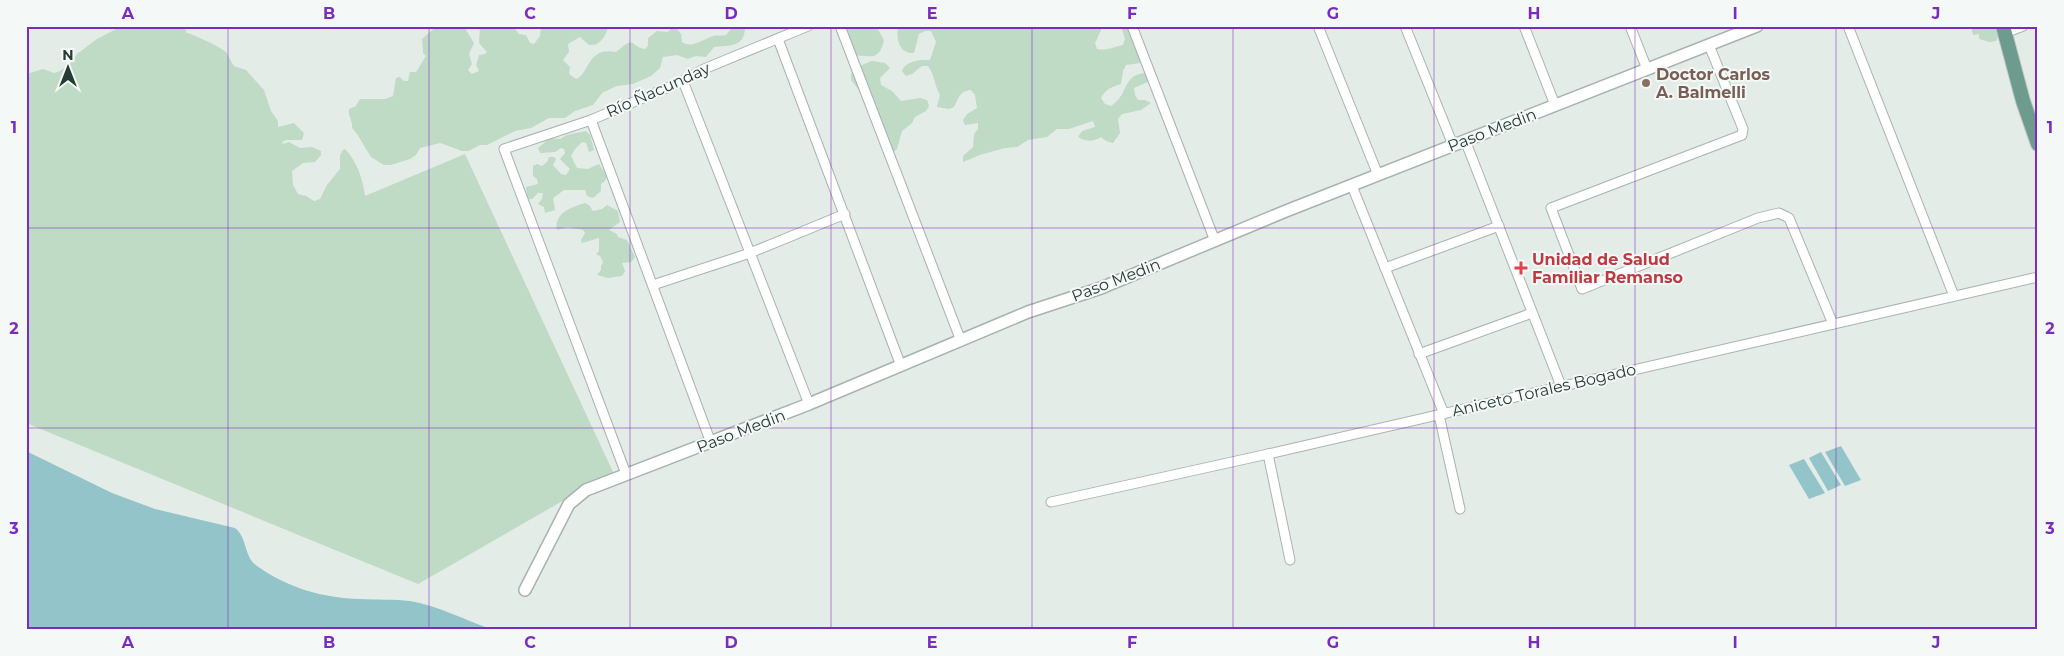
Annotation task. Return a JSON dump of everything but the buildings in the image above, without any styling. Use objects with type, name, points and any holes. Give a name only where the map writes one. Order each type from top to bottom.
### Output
[{"type":"main road","points":[[2011,28],[2022,83],[2038,144]]},
{"type":"main road","points":[[2022,83],[2038,117]]},
{"type":"street","name":"Río Ñacunday","points":[[626,474],[504,148],[591,120],[683,81],[704,69],[808,26]]},
{"type":"street","points":[[840,26],[960,341]]},
{"type":"street","points":[[1132,26],[1215,240]]},
{"type":"street","points":[[1318,26],[1378,175]]},
{"type":"street","points":[[1405,26],[1453,145]]},
{"type":"street","points":[[1524,26],[1555,106]]},
{"type":"street","points":[[1630,26],[1647,69]]},
{"type":"street","points":[[1848,26],[1954,296]]},
{"type":"street","name":"Paso Medin","points":[[525,590],[569,504],[586,490],[809,404],[1028,312],[1101,288],[1215,240],[1753,27]]},
{"type":"street","points":[[778,39],[901,366]]},
{"type":"street","points":[[1709,45],[1743,132],[1742,135],[1551,208],[1582,290],[1758,218],[1779,213],[1789,218],[1833,324]]},
{"type":"street","points":[[683,81],[809,404]]},
{"type":"street","points":[[591,120],[711,443]]},
{"type":"street","points":[[1466,140],[1561,386]]},
{"type":"street","points":[[1352,186],[1441,414],[1460,509]]},
{"type":"street","points":[[653,286],[750,253],[845,214]]},
{"type":"street","points":[[1385,268],[1499,226]]},
{"type":"street","name":"Aniceto Torales Bogado","points":[[1051,502],[2038,278]]},
{"type":"street","points":[[1419,354],[1532,313]]},
{"type":"street","points":[[1268,454],[1290,560]]},
{"type":"green space","points":[[122,26],[180,26],[187,31],[185,32],[226,52],[234,66],[246,70],[264,90],[271,111],[278,121],[278,127],[294,123],[304,133],[302,140],[286,140],[282,142],[283,144],[289,142],[300,148],[312,147],[321,151],[321,155],[315,162],[303,163],[292,171],[293,185],[298,194],[314,201],[320,199],[327,185],[340,169],[340,155],[345,149],[359,171],[365,196],[465,154],[613,472],[418,584],[26,423],[26,74],[43,69],[54,73],[60,71],[70,64],[77,54],[97,39]]},
{"type":"green space","points":[[437,26],[467,26],[466,30],[474,43],[469,54],[472,64],[468,70],[472,74],[479,71],[476,65],[479,55],[487,52],[479,43],[480,26],[513,26],[519,34],[526,35],[530,43],[534,44],[540,36],[541,26],[609,26],[604,37],[597,44],[589,45],[580,37],[568,44],[569,52],[563,60],[570,67],[569,74],[576,79],[599,53],[606,51],[616,52],[630,43],[645,49],[648,46],[648,38],[657,31],[668,32],[672,27],[676,27],[681,34],[682,42],[689,44],[698,43],[713,36],[726,35],[733,26],[745,26],[742,38],[736,44],[714,47],[706,57],[696,56],[688,59],[677,55],[663,57],[660,68],[651,76],[633,84],[617,86],[602,93],[593,105],[575,111],[565,118],[549,118],[531,128],[515,131],[487,145],[480,145],[469,151],[462,151],[440,143],[420,148],[416,155],[410,159],[391,165],[384,165],[371,157],[352,128],[349,109],[356,106],[360,99],[385,99],[393,96],[396,78],[400,77],[404,81],[408,81],[410,72],[416,72],[426,56],[423,53],[422,39]]},
{"type":"green space","points":[[845,26],[876,26],[884,40],[879,53],[872,56],[850,56],[845,53],[842,41],[843,28]]},
{"type":"green space","points":[[898,26],[1103,26],[1095,43],[1097,49],[1104,50],[1123,45],[1125,39],[1121,26],[1139,26],[1137,29],[1144,59],[1140,63],[1126,65],[1121,84],[1107,90],[1101,98],[1105,104],[1111,106],[1121,96],[1133,77],[1146,73],[1151,77],[1148,82],[1134,88],[1135,95],[1138,100],[1145,100],[1151,103],[1141,110],[1122,114],[1118,119],[1120,133],[1113,143],[1101,137],[1090,141],[1078,137],[1082,131],[1095,127],[1093,121],[1069,129],[1057,129],[1047,137],[1028,140],[1017,147],[1005,148],[963,162],[963,156],[973,147],[974,134],[978,129],[978,123],[965,125],[963,120],[967,114],[977,108],[975,95],[971,90],[967,91],[960,96],[954,107],[949,109],[937,107],[940,95],[928,66],[922,66],[906,76],[902,71],[910,63],[930,60],[936,42],[931,31],[919,34],[914,53],[909,53],[902,48],[898,41]]},
{"type":"green space","points":[[1971,26],[1996,26],[1999,35],[1996,41],[1990,42],[1979,39],[1979,34],[1973,35]]},
{"type":"green space","points":[[872,61],[885,63],[890,68],[880,78],[881,85],[892,91],[901,101],[920,98],[927,100],[929,106],[926,111],[915,117],[912,123],[902,131],[897,149],[892,153],[886,152],[881,148],[863,95],[851,80],[854,68]]},
{"type":"green space","points":[[586,131],[590,135],[594,150],[589,152],[586,143],[582,142],[571,156],[577,168],[588,169],[599,164],[607,176],[601,184],[601,191],[593,198],[587,196],[585,190],[564,190],[553,198],[555,210],[545,213],[544,207],[538,204],[542,199],[543,193],[538,193],[532,199],[527,199],[526,187],[538,184],[537,179],[533,176],[533,166],[537,164],[542,166],[549,157],[554,157],[556,159],[553,165],[561,174],[566,175],[570,169],[560,159],[565,153],[564,149],[540,153],[538,148],[550,138],[560,139],[567,135]]},
{"type":"green space","points":[[585,203],[593,211],[602,209],[607,205],[618,211],[620,222],[609,230],[617,234],[618,237],[627,240],[635,257],[631,262],[622,263],[625,271],[622,276],[608,278],[597,275],[601,270],[603,262],[600,256],[596,254],[599,251],[599,238],[582,243],[581,240],[585,233],[583,230],[568,227],[557,230],[558,219],[561,215],[569,209]]},
{"type":"water","points":[[1841,446],[1861,480],[1845,486],[1825,452]]},
{"type":"water","points":[[26,451],[112,493],[155,509],[235,528],[242,537],[249,557],[257,566],[293,586],[333,597],[404,600],[421,603],[493,630],[26,630]]},
{"type":"water","points":[[1821,452],[1841,485],[1828,491],[1809,458]]},
{"type":"water","points":[[1804,459],[1825,493],[1809,499],[1789,465]]},
{"type":"place","name":"Doctor Carlos A. Balmelli","points":[[1646,83]]},
{"type":"place","name":"Unidad de Salud Familiar Remanso","points":[[1521,268]]}]
